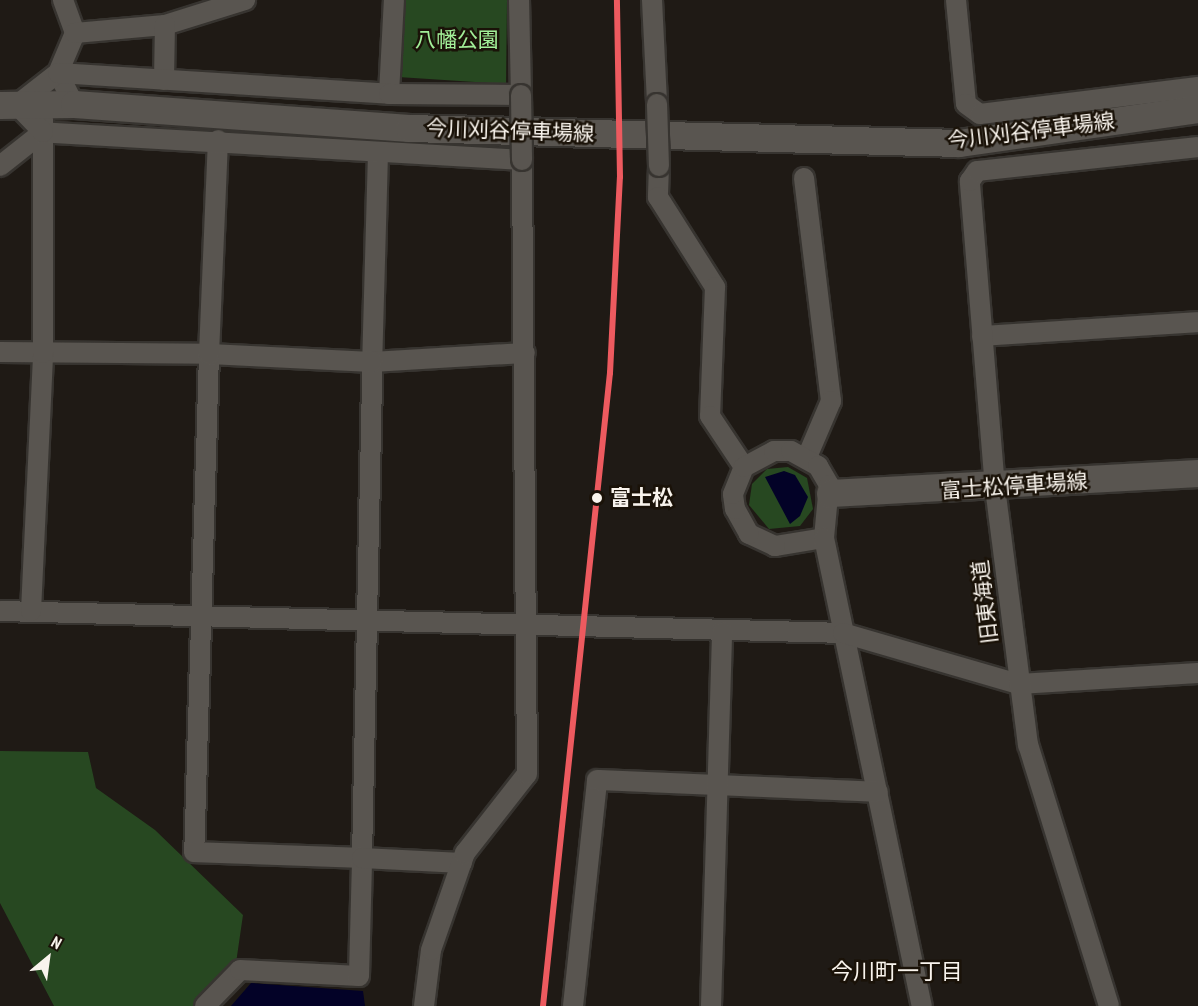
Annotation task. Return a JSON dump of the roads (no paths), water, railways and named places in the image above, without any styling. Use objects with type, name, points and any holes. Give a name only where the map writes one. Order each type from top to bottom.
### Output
[{"type":"main road","name":"今川刈谷停車場線","points":[[8,105],[75,104],[410,128],[959,143],[1198,109]]},
{"type":"main road","name":"富士松停車場線","points":[[830,493],[995,488],[1198,473]]},
{"type":"street","points":[[63,0],[75,33],[58,73],[8,105],[43,132],[218,140],[378,153],[522,160]]},
{"type":"street","points":[[75,33],[165,25],[245,0]]},
{"type":"street","points":[[389,94],[394,0]]},
{"type":"street","points":[[424,1006],[431,950],[462,863],[482,826],[521,787],[527,774],[525,353],[519,0]]},
{"type":"street","points":[[652,0],[659,166],[658,197],[715,287],[710,416],[744,467]]},
{"type":"street","points":[[956,0],[966,104],[980,114],[1198,87]]},
{"type":"street","points":[[164,80],[165,25]]},
{"type":"street","points":[[58,73],[389,94],[521,95]]},
{"type":"street","points":[[58,73],[75,104]]},
{"type":"street","points":[[31,611],[43,353],[43,105]]},
{"type":"street","points":[[0,166],[43,132]]},
{"type":"street","points":[[218,140],[199,619],[194,852],[462,863]]},
{"type":"street","name":"旧東海道","points":[[1109,1006],[1048,822],[1019,684],[995,488],[970,181],[977,171],[1198,147]]},
{"type":"street","points":[[205,1006],[240,970],[359,976],[378,153]]},
{"type":"street","points":[[804,178],[831,401],[807,457]]},
{"type":"street","points":[[982,336],[1198,322]]},
{"type":"street","points":[[0,352],[209,354],[372,362],[525,353]]},
{"type":"street","points":[[824,538],[776,546],[749,534],[735,509],[734,494],[744,467],[774,451],[807,457],[825,478],[830,493],[824,538],[922,1006]]},
{"type":"street","points":[[0,611],[199,619],[526,624],[722,632],[843,633],[1019,684],[1198,673]]},
{"type":"street","points":[[711,1006],[722,632]]},
{"type":"street","points":[[573,1006],[597,780],[878,792]]},
{"type":"water","points":[[784,471],[795,475],[808,497],[800,516],[790,524],[765,477]]},
{"type":"water","points":[[251,983],[363,991],[365,1006],[231,1006]]},
{"type":"place","name":"富士松","points":[[597,498]]},
{"type":"district","name":"今川町一丁目","points":[[897,972]]},
{"type":"park label","name":"八幡公園","points":[[457,40]]}]
